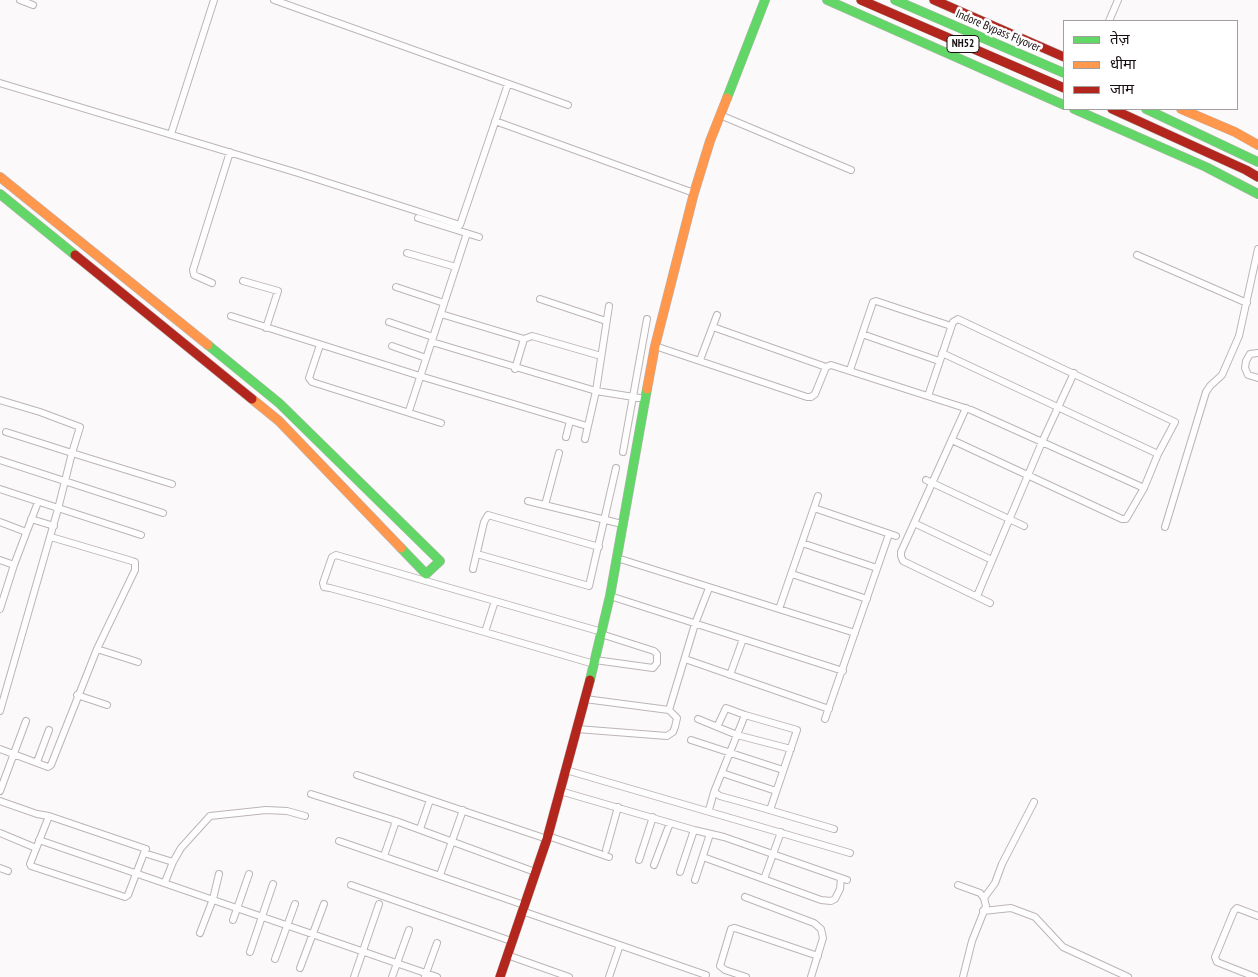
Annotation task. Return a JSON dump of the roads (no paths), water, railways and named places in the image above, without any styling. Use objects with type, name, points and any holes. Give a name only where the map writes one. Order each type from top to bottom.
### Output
[{"type":"main road","points":[[500,977],[547,837],[595,662],[610,596],[655,346],[694,193],[720,115],[765,0]]},
{"type":"main road","points":[[827,0],[1063,104]]},
{"type":"main road","name":"Indore Bypass Flyover","points":[[861,0],[1063,88]]},
{"type":"main road","name":"Indore Bypass Flyover","points":[[896,0],[1063,73]]},
{"type":"main road","points":[[934,0],[1063,57]]},
{"type":"main road","points":[[1076,110],[1206,167],[1258,194]]},
{"type":"main road","points":[[1114,110],[1258,177]]},
{"type":"main road","points":[[1149,110],[1258,162]]},
{"type":"main road","points":[[1183,110],[1235,132],[1258,145]]},
{"type":"main road","points":[[0,177],[278,403],[440,561],[426,574],[280,421],[0,194]]},
{"type":"street","points":[[20,0],[33,5]]},
{"type":"street","points":[[171,134],[214,0]]},
{"type":"street","points":[[274,0],[568,105]]},
{"type":"street","points":[[1109,20],[1118,0]]},
{"type":"street","points":[[0,83],[230,152],[460,225],[508,84]]},
{"type":"street","points":[[720,115],[851,170]]},
{"type":"street","points":[[495,121],[694,193]]},
{"type":"street","points":[[212,284],[194,275],[193,270],[230,152]]},
{"type":"street","points":[[418,218],[479,237]]},
{"type":"street","points":[[408,411],[467,233]]},
{"type":"street","points":[[1165,527],[1206,392],[1222,375],[1239,336],[1258,249]]},
{"type":"street","points":[[407,253],[456,267]]},
{"type":"street","points":[[1137,255],[1247,303]]},
{"type":"street","points":[[244,281],[278,291],[266,328]]},
{"type":"street","points":[[396,287],[444,303]]},
{"type":"street","points":[[540,299],[606,321]]},
{"type":"street","points":[[850,370],[873,302],[876,301],[951,326]]},
{"type":"street","points":[[585,439],[596,391],[609,306]]},
{"type":"street","points":[[441,314],[524,338],[532,336],[601,356]]},
{"type":"street","points":[[700,360],[717,315]]},
{"type":"street","points":[[231,316],[420,376],[588,426]]},
{"type":"street","points":[[622,452],[647,319]]},
{"type":"street","points":[[928,396],[951,326],[958,319],[1074,372],[1175,422],[1158,454],[1144,488],[1127,517],[1122,519],[952,440]]},
{"type":"street","points":[[389,322],[432,340],[515,368],[596,391],[646,399]]},
{"type":"street","points":[[713,327],[826,367],[832,365],[850,370],[966,408],[1144,488]]},
{"type":"street","points":[[862,334],[939,361]]},
{"type":"street","points":[[515,368],[524,338]]},
{"type":"street","points":[[320,345],[309,378],[312,382],[441,423]]},
{"type":"street","points":[[392,346],[426,358]]},
{"type":"street","points":[[655,346],[807,397],[811,397],[818,389],[826,367]]},
{"type":"street","points":[[942,353],[1158,454]]},
{"type":"street","points":[[1258,353],[1250,354],[1245,368],[1248,375],[1258,378]]},
{"type":"street","points":[[977,596],[1028,474],[1074,372]]},
{"type":"street","points":[[0,400],[78,426],[79,430],[64,480],[54,526],[3,689],[0,711]]},
{"type":"street","points":[[966,408],[952,440],[929,481],[901,552],[903,560],[990,603]]},
{"type":"street","points":[[566,437],[570,421]]},
{"type":"street","points":[[6,432],[172,484]]},
{"type":"street","points":[[545,505],[559,453]]},
{"type":"street","points":[[0,460],[163,513]]},
{"type":"street","points":[[477,554],[589,586],[616,468]]},
{"type":"street","points":[[929,481],[1024,526]]},
{"type":"street","points":[[0,489],[141,535]]},
{"type":"street","points":[[779,609],[818,496]]},
{"type":"street","points":[[528,501],[622,524]]},
{"type":"street","points":[[0,609],[14,565],[38,502]]},
{"type":"street","points":[[814,508],[896,536]]},
{"type":"street","points":[[473,569],[484,522],[488,516],[598,547]]},
{"type":"street","points":[[32,519],[54,526]]},
{"type":"street","points":[[0,522],[26,532]]},
{"type":"street","points":[[914,523],[992,560]]},
{"type":"street","points":[[825,719],[889,534]]},
{"type":"street","points":[[0,749],[48,767],[51,765],[77,695],[135,570],[135,562],[50,537]]},
{"type":"street","points":[[802,543],[877,568]]},
{"type":"street","points":[[336,555],[601,633],[654,651],[657,654],[657,663],[653,668],[595,662],[324,587],[323,584],[332,558],[336,555]]},
{"type":"street","points":[[617,558],[855,633]]},
{"type":"street","points":[[0,560],[14,565]]},
{"type":"street","points":[[792,574],[867,599]]},
{"type":"street","points":[[669,710],[686,659],[695,624],[709,588]]},
{"type":"street","points":[[610,596],[843,671]]},
{"type":"street","points":[[485,632],[495,601]]},
{"type":"street","points":[[730,675],[743,639]]},
{"type":"street","points":[[97,649],[138,662]]},
{"type":"street","points":[[686,659],[829,709]]},
{"type":"street","points":[[77,695],[107,705]]},
{"type":"street","points":[[577,729],[668,736],[673,732],[677,718],[669,710],[585,699]]},
{"type":"street","points":[[718,727],[726,708],[797,730],[770,810]]},
{"type":"street","points":[[709,810],[714,792],[745,715]]},
{"type":"street","points":[[698,719],[737,734],[791,749]]},
{"type":"street","points":[[0,791],[26,721]]},
{"type":"street","points":[[37,762],[49,730]]},
{"type":"street","points":[[691,740],[783,770]]},
{"type":"street","points":[[566,770],[709,810],[850,853]]},
{"type":"street","points":[[722,773],[776,791]]},
{"type":"street","points":[[357,775],[609,857]]},
{"type":"street","points":[[560,791],[724,837],[844,879],[837,895],[832,901],[821,900],[703,857]]},
{"type":"street","points":[[714,792],[834,829]]},
{"type":"street","points":[[311,794],[420,829],[535,872]]},
{"type":"street","points":[[420,829],[430,800]]},
{"type":"street","points":[[0,802],[49,816],[146,849],[128,895],[125,898],[31,866],[49,816]]},
{"type":"street","points":[[984,898],[995,883],[1002,864],[1034,802]]},
{"type":"street","points":[[606,850],[618,807]]},
{"type":"street","points":[[165,882],[180,848],[210,816],[266,810],[287,811],[305,816]]},
{"type":"street","points":[[440,876],[462,810]]},
{"type":"street","points":[[639,860],[653,817]]},
{"type":"street","points":[[384,856],[396,821]]},
{"type":"street","points":[[654,865],[670,823]]},
{"type":"street","points":[[680,872],[694,830]]},
{"type":"street","points":[[764,879],[781,832]]},
{"type":"street","points":[[0,833],[36,848]]},
{"type":"street","points":[[695,880],[710,834]]},
{"type":"street","points":[[39,840],[263,916],[425,975],[437,977]]},
{"type":"street","points":[[339,841],[440,876],[620,945],[706,975]]},
{"type":"street","points":[[144,853],[173,862]]},
{"type":"street","points":[[0,868],[8,872]]},
{"type":"street","points":[[200,932],[219,874]]},
{"type":"street","points":[[233,920],[249,874]]},
{"type":"street","points":[[250,952],[273,884]]},
{"type":"street","points":[[351,884],[512,941]]},
{"type":"street","points":[[958,885],[980,893],[984,898],[986,906],[972,940],[963,977]]},
{"type":"street","points":[[745,896],[814,923],[821,929],[822,938],[811,977]]},
{"type":"street","points":[[275,959],[295,904]]},
{"type":"street","points":[[300,968],[324,904]]},
{"type":"street","points":[[354,977],[379,904]]},
{"type":"street","points":[[984,912],[1011,908],[1035,917],[1063,947],[1128,977]]},
{"type":"street","points":[[1254,977],[1217,962],[1215,958],[1234,911],[1237,908],[1258,916]]},
{"type":"street","points":[[746,977],[725,970],[720,966],[731,929],[735,928],[818,956]]},
{"type":"street","points":[[392,977],[409,930]]},
{"type":"street","points":[[425,975],[437,943]]},
{"type":"street","points":[[609,977],[620,945]]},
{"type":"street","points":[[507,955],[569,977]]}]
